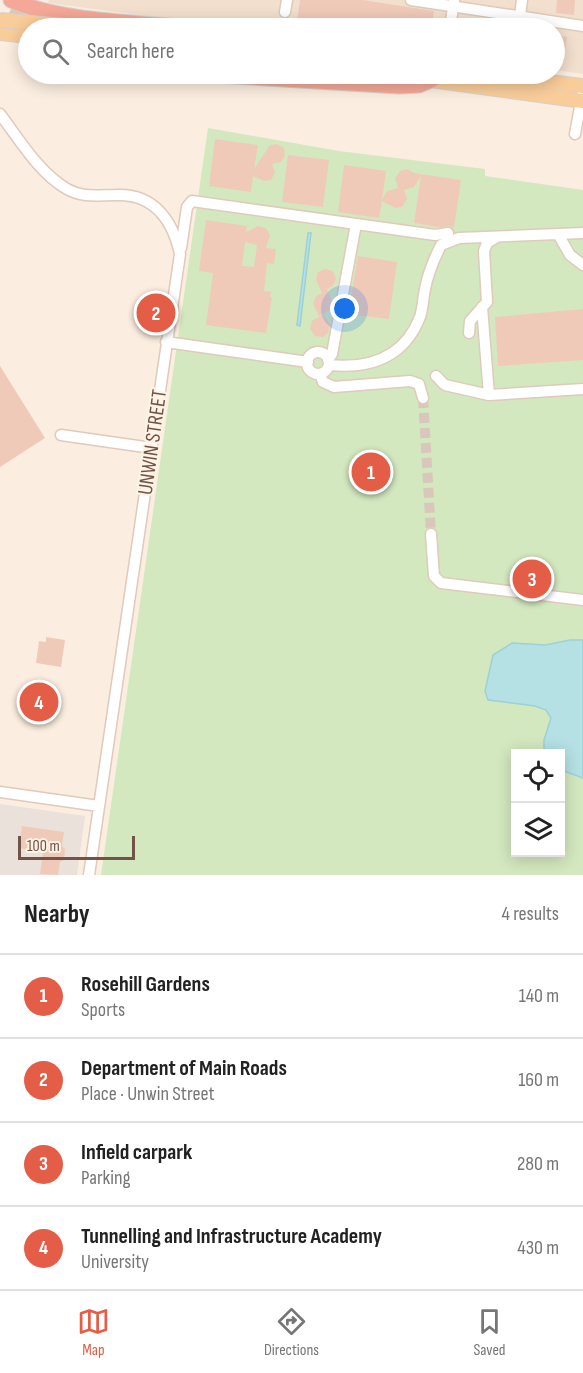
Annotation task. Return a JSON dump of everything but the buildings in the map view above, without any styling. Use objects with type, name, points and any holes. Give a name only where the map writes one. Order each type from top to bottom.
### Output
[{"type":"highway","points":[[5,9],[32,8],[88,18]]},
{"type":"highway","points":[[366,84],[399,86],[421,84]]},
{"type":"main road","points":[[5,9],[43,18]]},
{"type":"main road","points":[[0,33],[18,35]]},
{"type":"main road","points":[[480,84],[583,95]]},
{"type":"main road","points":[[532,84],[583,95]]},
{"type":"street","points":[[285,12],[287,0]]},
{"type":"street","points":[[411,0],[453,3],[533,18]]},
{"type":"street","points":[[520,16],[522,0]]},
{"type":"street","points":[[451,18],[453,3]]},
{"type":"street","points":[[565,23],[583,26]]},
{"type":"street","points":[[575,134],[583,95]]},
{"type":"street","name":"UNWIN STREET","points":[[0,114],[31,154],[56,181],[75,193],[91,196],[123,195],[151,204],[170,222],[180,254],[89,875]]},
{"type":"street","points":[[180,254],[187,207],[192,201],[435,235],[448,233]]},
{"type":"street","points":[[328,362],[324,354],[317,353],[311,356],[308,362],[311,371],[320,374],[326,371],[332,354],[356,224]]},
{"type":"street","points":[[328,362],[359,366],[376,362],[396,351],[409,336],[420,316],[425,288],[441,245],[459,238],[583,233]]},
{"type":"street","points":[[558,234],[570,255],[583,265]]},
{"type":"street","points":[[469,333],[470,321],[487,302],[484,251],[487,243],[497,237]]},
{"type":"street","points":[[482,307],[489,395]]},
{"type":"street","points":[[166,342],[308,362]]},
{"type":"street","points":[[320,374],[323,382],[333,387],[410,381],[419,384],[423,398]]},
{"type":"street","points":[[436,376],[446,385],[489,395],[583,390]]},
{"type":"street","points":[[61,435],[152,448]]},
{"type":"street","points":[[431,534],[434,576],[441,583],[583,600]]},
{"type":"street","points":[[0,792],[99,806]]},
{"type":"shaded area","points":[[49,0],[583,0],[583,74],[565,71],[565,18],[163,18],[48,3]]},
{"type":"shaded area","points":[[0,804],[85,816],[77,875],[0,875]]},
{"type":"green space","points":[[208,128],[339,151],[485,169],[485,176],[583,190],[583,875],[101,875]]},
{"type":"water","points":[[308,233],[311,233],[300,326],[297,325]]},
{"type":"water","points":[[583,640],[583,778],[565,771],[565,749],[544,749],[544,740],[551,718],[546,710],[535,706],[488,700],[485,691],[493,655],[512,643],[545,645]]},
{"type":"tunnel","points":[[10,11],[22,18]]},
{"type":"tunnel","points":[[423,398],[431,534]]},
{"type":"place","name":"Department of Main Roads","points":[[156,313]]},
{"type":"place","name":"Rosehill Gardens","points":[[371,472]]},
{"type":"place","name":"Infield carpark","points":[[532,579]]},
{"type":"place","name":"Tunnelling and Infrastructure Academy","points":[[39,702]]}]
